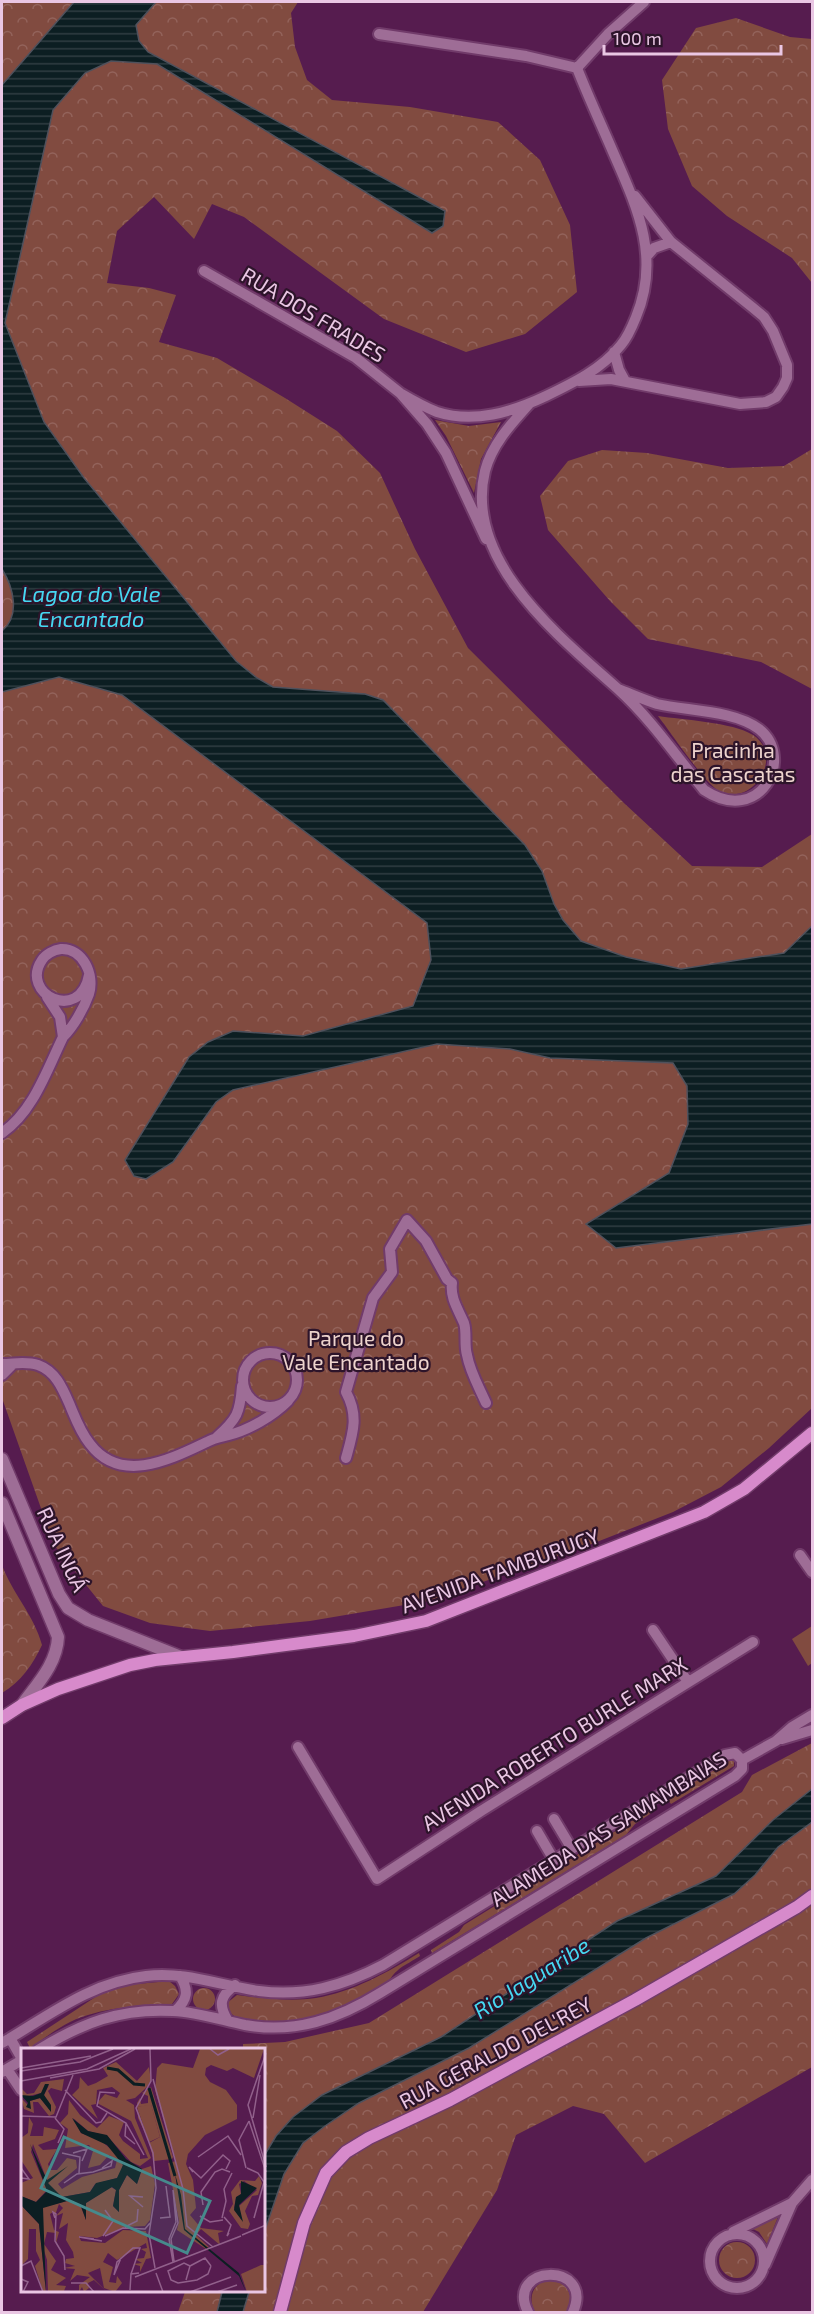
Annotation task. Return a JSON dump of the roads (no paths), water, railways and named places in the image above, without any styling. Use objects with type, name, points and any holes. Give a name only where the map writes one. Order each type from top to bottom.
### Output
[{"type":"main road","name":"AVENIDA TAMBURUGY","points":[[2,1718],[22,1705],[96,1675],[130,1665],[354,1636],[426,1622],[679,1524],[704,1512],[744,1489],[813,1433]]},
{"type":"main road","name":"RUA GERALDO DEL'REY","points":[[280,2313],[304,2223],[326,2173],[346,2152],[369,2138],[450,2100],[635,2000],[813,1896]]},
{"type":"street","points":[[577,68],[608,34],[644,2]]},
{"type":"street","points":[[379,34],[526,56],[577,68]]},
{"type":"street","points":[[492,548],[484,510],[486,469],[507,429],[530,403],[576,382],[614,352],[629,332],[642,302],[648,271],[643,232],[627,184],[577,68]]},
{"type":"street","points":[[576,382],[611,379],[740,404],[756,404],[776,397],[787,378],[787,365],[783,352],[764,318],[671,242],[627,184]]},
{"type":"street","points":[[647,256],[654,248],[671,242]]},
{"type":"street","name":"RUA DOS FRADES","points":[[204,272],[356,358],[400,393],[427,424],[446,453],[480,529],[505,570],[543,619],[598,673],[618,689]]},
{"type":"street","points":[[614,352],[625,381]]},
{"type":"street","name":"RUA DOS FRADES","points":[[400,393],[435,411],[459,417],[498,414],[530,403]]},
{"type":"street","points":[[427,424],[435,411]]},
{"type":"street","points":[[498,414],[505,419],[507,429]]},
{"type":"street","points":[[467,498],[483,495]]},
{"type":"street","points":[[618,689],[657,704],[734,718],[761,730],[769,741],[774,756],[773,771],[767,784],[757,795],[730,802],[704,790],[647,718],[618,689]]},
{"type":"street","points":[[647,718],[657,704]]},
{"type":"street","points":[[2,1133],[12,1126],[30,1102],[63,1037],[70,1030],[89,993],[89,975],[83,960],[69,950],[52,951],[45,956],[37,971],[40,987],[60,1017],[63,1037]]},
{"type":"street","points":[[45,994],[60,1001],[69,1001],[83,992],[89,975]]},
{"type":"street","points":[[346,1458],[354,1430],[353,1405],[346,1392],[373,1298],[392,1272],[390,1249],[407,1220],[426,1241],[447,1279],[452,1283],[451,1290],[457,1311],[464,1324],[466,1356],[486,1403]]},
{"type":"street","points":[[2,1376],[7,1364],[29,1363],[49,1372],[63,1390],[91,1446],[101,1455],[135,1466],[161,1463],[272,1415],[294,1394],[297,1385],[294,1366],[287,1359],[279,1354],[269,1353],[252,1360],[243,1377],[240,1410],[235,1420],[217,1437]]},
{"type":"street","points":[[243,1377],[244,1388],[249,1397],[258,1404],[268,1407],[279,1406],[288,1401]]},
{"type":"street","name":"RUA INGÁ","points":[[2,1460],[59,1594],[69,1608],[88,1620],[181,1657]]},
{"type":"street","name":"RUA INGÁ","points":[[2,1503],[58,1637],[58,1646],[49,1669],[22,1705]]},
{"type":"street","points":[[800,1554],[813,1572]]},
{"type":"street","points":[[654,1630],[688,1682]]},
{"type":"street","name":"AVENIDA ROBERTO BURLE MARX","points":[[298,1747],[377,1879],[481,1811],[753,1642]]},
{"type":"street","points":[[742,1760],[776,1741],[792,1727],[813,1715]]},
{"type":"street","points":[[776,1741],[813,1730]]},
{"type":"street","name":"ALAMEDA DAS SAMAMBAIAS","points":[[6,2041],[83,1994],[103,1985],[148,1976],[180,1976],[277,1993],[320,1990],[362,1976],[730,1752],[735,1753],[742,1760],[742,1769],[738,1773],[362,2004],[324,2022],[288,2028],[267,2028],[175,2011],[153,2010],[110,2016],[87,2023],[42,2048]]},
{"type":"street","points":[[656,1798],[667,1817]]},
{"type":"street","points":[[554,1819],[572,1849]]},
{"type":"street","points":[[537,1831],[554,1860]]},
{"type":"street","points":[[418,1944],[430,1963]]},
{"type":"street","points":[[175,2011],[186,1999],[187,1991],[180,1976]]},
{"type":"street","points":[[228,2021],[221,2007],[221,2000],[223,1995],[235,1985]]},
{"type":"street","points":[[6,2041],[21,2058]]},
{"type":"street","points":[[21,2060],[4,2070],[21,2090]]},
{"type":"street","points":[[792,2203],[720,2240],[711,2254],[712,2271],[717,2278],[731,2287],[748,2286],[761,2275],[792,2203],[813,2180]]},
{"type":"street","points":[[727,2235],[737,2233],[755,2240],[762,2248],[765,2257],[764,2267]]},
{"type":"street","points":[[528,2313],[524,2301],[529,2285],[534,2279],[550,2274],[566,2279],[572,2286],[576,2303],[573,2313]]},
{"type":"water","name":"Lagoa do Vale Encantado","points":[[74,2],[156,2],[136,25],[139,41],[148,52],[445,211],[443,226],[432,233],[157,64],[111,61],[85,73],[53,110],[5,323],[44,422],[84,478],[236,661],[257,678],[273,687],[365,694],[383,700],[525,845],[542,871],[554,904],[563,920],[581,941],[626,957],[681,969],[784,953],[812,926],[812,1224],[616,1248],[586,1224],[669,1173],[688,1124],[687,1086],[673,1063],[550,1058],[510,1049],[437,1044],[233,1090],[216,1102],[173,1162],[146,1179],[134,1176],[125,1160],[189,1057],[208,1042],[233,1031],[303,1036],[413,1006],[431,960],[427,923],[122,695],[59,677],[2,692],[2,631],[12,617],[13,601],[12,592],[2,569],[2,85]]},
{"type":"water","points":[[812,1789],[812,1822],[778,1847],[755,1875],[734,1894],[646,1938],[469,2048],[359,2103],[303,2143],[284,2174],[266,2227],[266,2153],[276,2136],[293,2117],[322,2095],[441,2037],[617,1921],[716,1876],[773,1820]]},
{"type":"water","points":[[222,2293],[249,2293],[243,2312],[217,2312]]},
{"type":"park label","name":"Pracinha das Cascatas","points":[[733,761]]},
{"type":"park label","name":"Parque do Vale Encantado","points":[[356,1349]]},
{"type":"water label","name":"Rio Jaguaribe","points":[[531,1977]]}]
